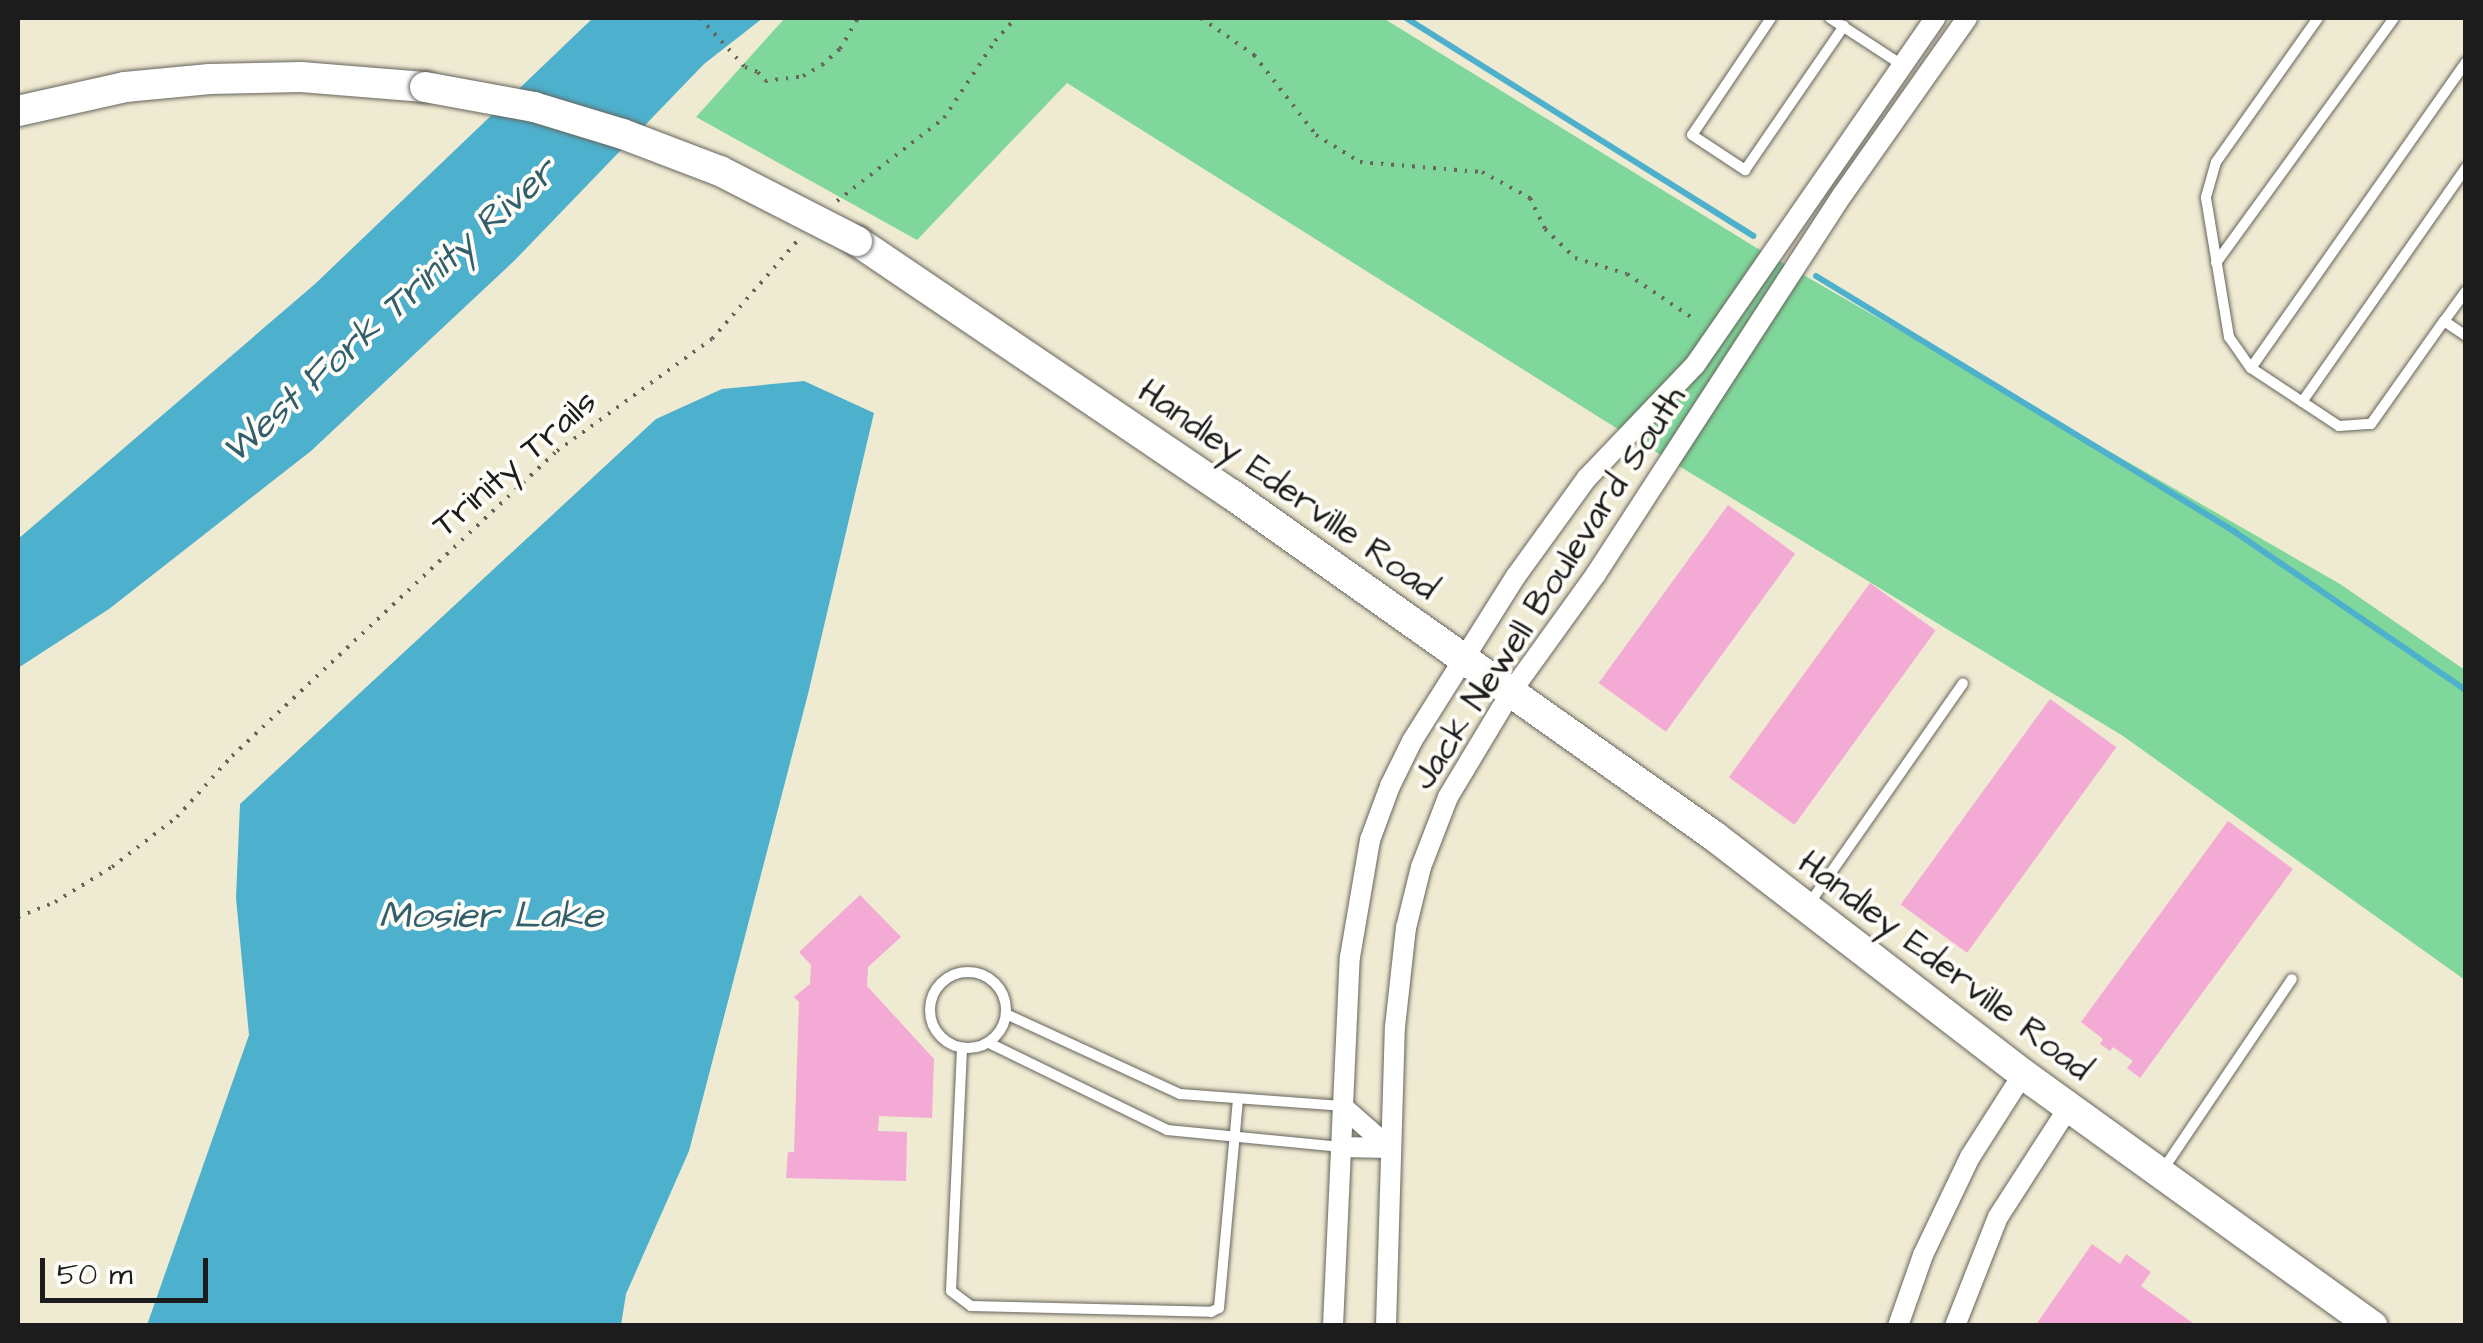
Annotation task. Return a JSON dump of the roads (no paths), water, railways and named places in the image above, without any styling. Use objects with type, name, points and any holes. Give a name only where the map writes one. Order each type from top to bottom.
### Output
[{"type":"main road","name":"Handley Ederville Road","points":[[18,111],[125,87],[168,83],[300,77],[425,88],[534,108],[623,134],[720,171],[857,241],[1231,494],[1512,692],[2355,1317]]},
{"type":"street","name":"Jack Newell Boulevard South","points":[[1333,1326],[1350,957],[1370,840],[1412,740],[1462,658],[1587,478],[1695,365],[1935,18]]},
{"type":"street","name":"Jack Newell Boulevard South","points":[[1386,1326],[1395,1026],[1406,928],[1421,867],[1448,797],[1512,692],[1596,574],[1658,472],[1967,18]]},
{"type":"street","points":[[1902,65],[1924,79]]},
{"type":"street","points":[[1898,1326],[1923,1255],[1970,1157],[2023,1074]]},
{"type":"street","points":[[1342,1106],[1390,1148]]},
{"type":"street","points":[[1954,1326],[1998,1217],[2069,1107]]},
{"type":"street","points":[[1340,1147],[1390,1148]]},
{"type":"lane","points":[[1772,18],[1692,135],[1745,170],[1844,26]]},
{"type":"lane","points":[[1830,18],[1902,65]]},
{"type":"lane","points":[[2318,18],[2216,162],[2206,198],[2229,336],[2251,368],[2339,426],[2371,424],[2466,291]]},
{"type":"lane","points":[[2216,263],[2394,18]]},
{"type":"lane","points":[[2251,368],[2466,62]]},
{"type":"lane","points":[[2302,402],[2466,168]]},
{"type":"lane","points":[[2444,321],[2466,336]]},
{"type":"lane","points":[[1806,907],[1962,683]]},
{"type":"lane","points":[[968,972],[988,977],[998,986],[1006,1014],[1000,1032],[989,1043],[962,1049],[936,1033],[930,1020],[930,1001],[945,979],[968,972]]},
{"type":"lane","points":[[2160,1173],[2292,979]]},
{"type":"lane","points":[[1006,1014],[1180,1094],[1342,1106]]},
{"type":"lane","points":[[989,1043],[1148,1124],[1340,1147]]},
{"type":"lane","points":[[962,1049],[951,1292],[972,1306],[1211,1312],[1219,1308],[1238,1100]]},
{"type":"water","name":"West Fork Trinity River","points":[[593,18],[763,18],[704,64],[515,260],[311,451],[109,609],[18,668],[18,539],[315,284]]},
{"type":"water","name":"Mosier Lake","points":[[804,381],[874,413],[808,694],[689,1151],[626,1294],[621,1325],[147,1325],[249,1035],[236,898],[240,804],[656,419],[722,389]]},
{"type":"waterway","points":[[1406,18],[1753,236]]},
{"type":"waterway","points":[[1816,276],[2235,532],[2466,690]]}]
